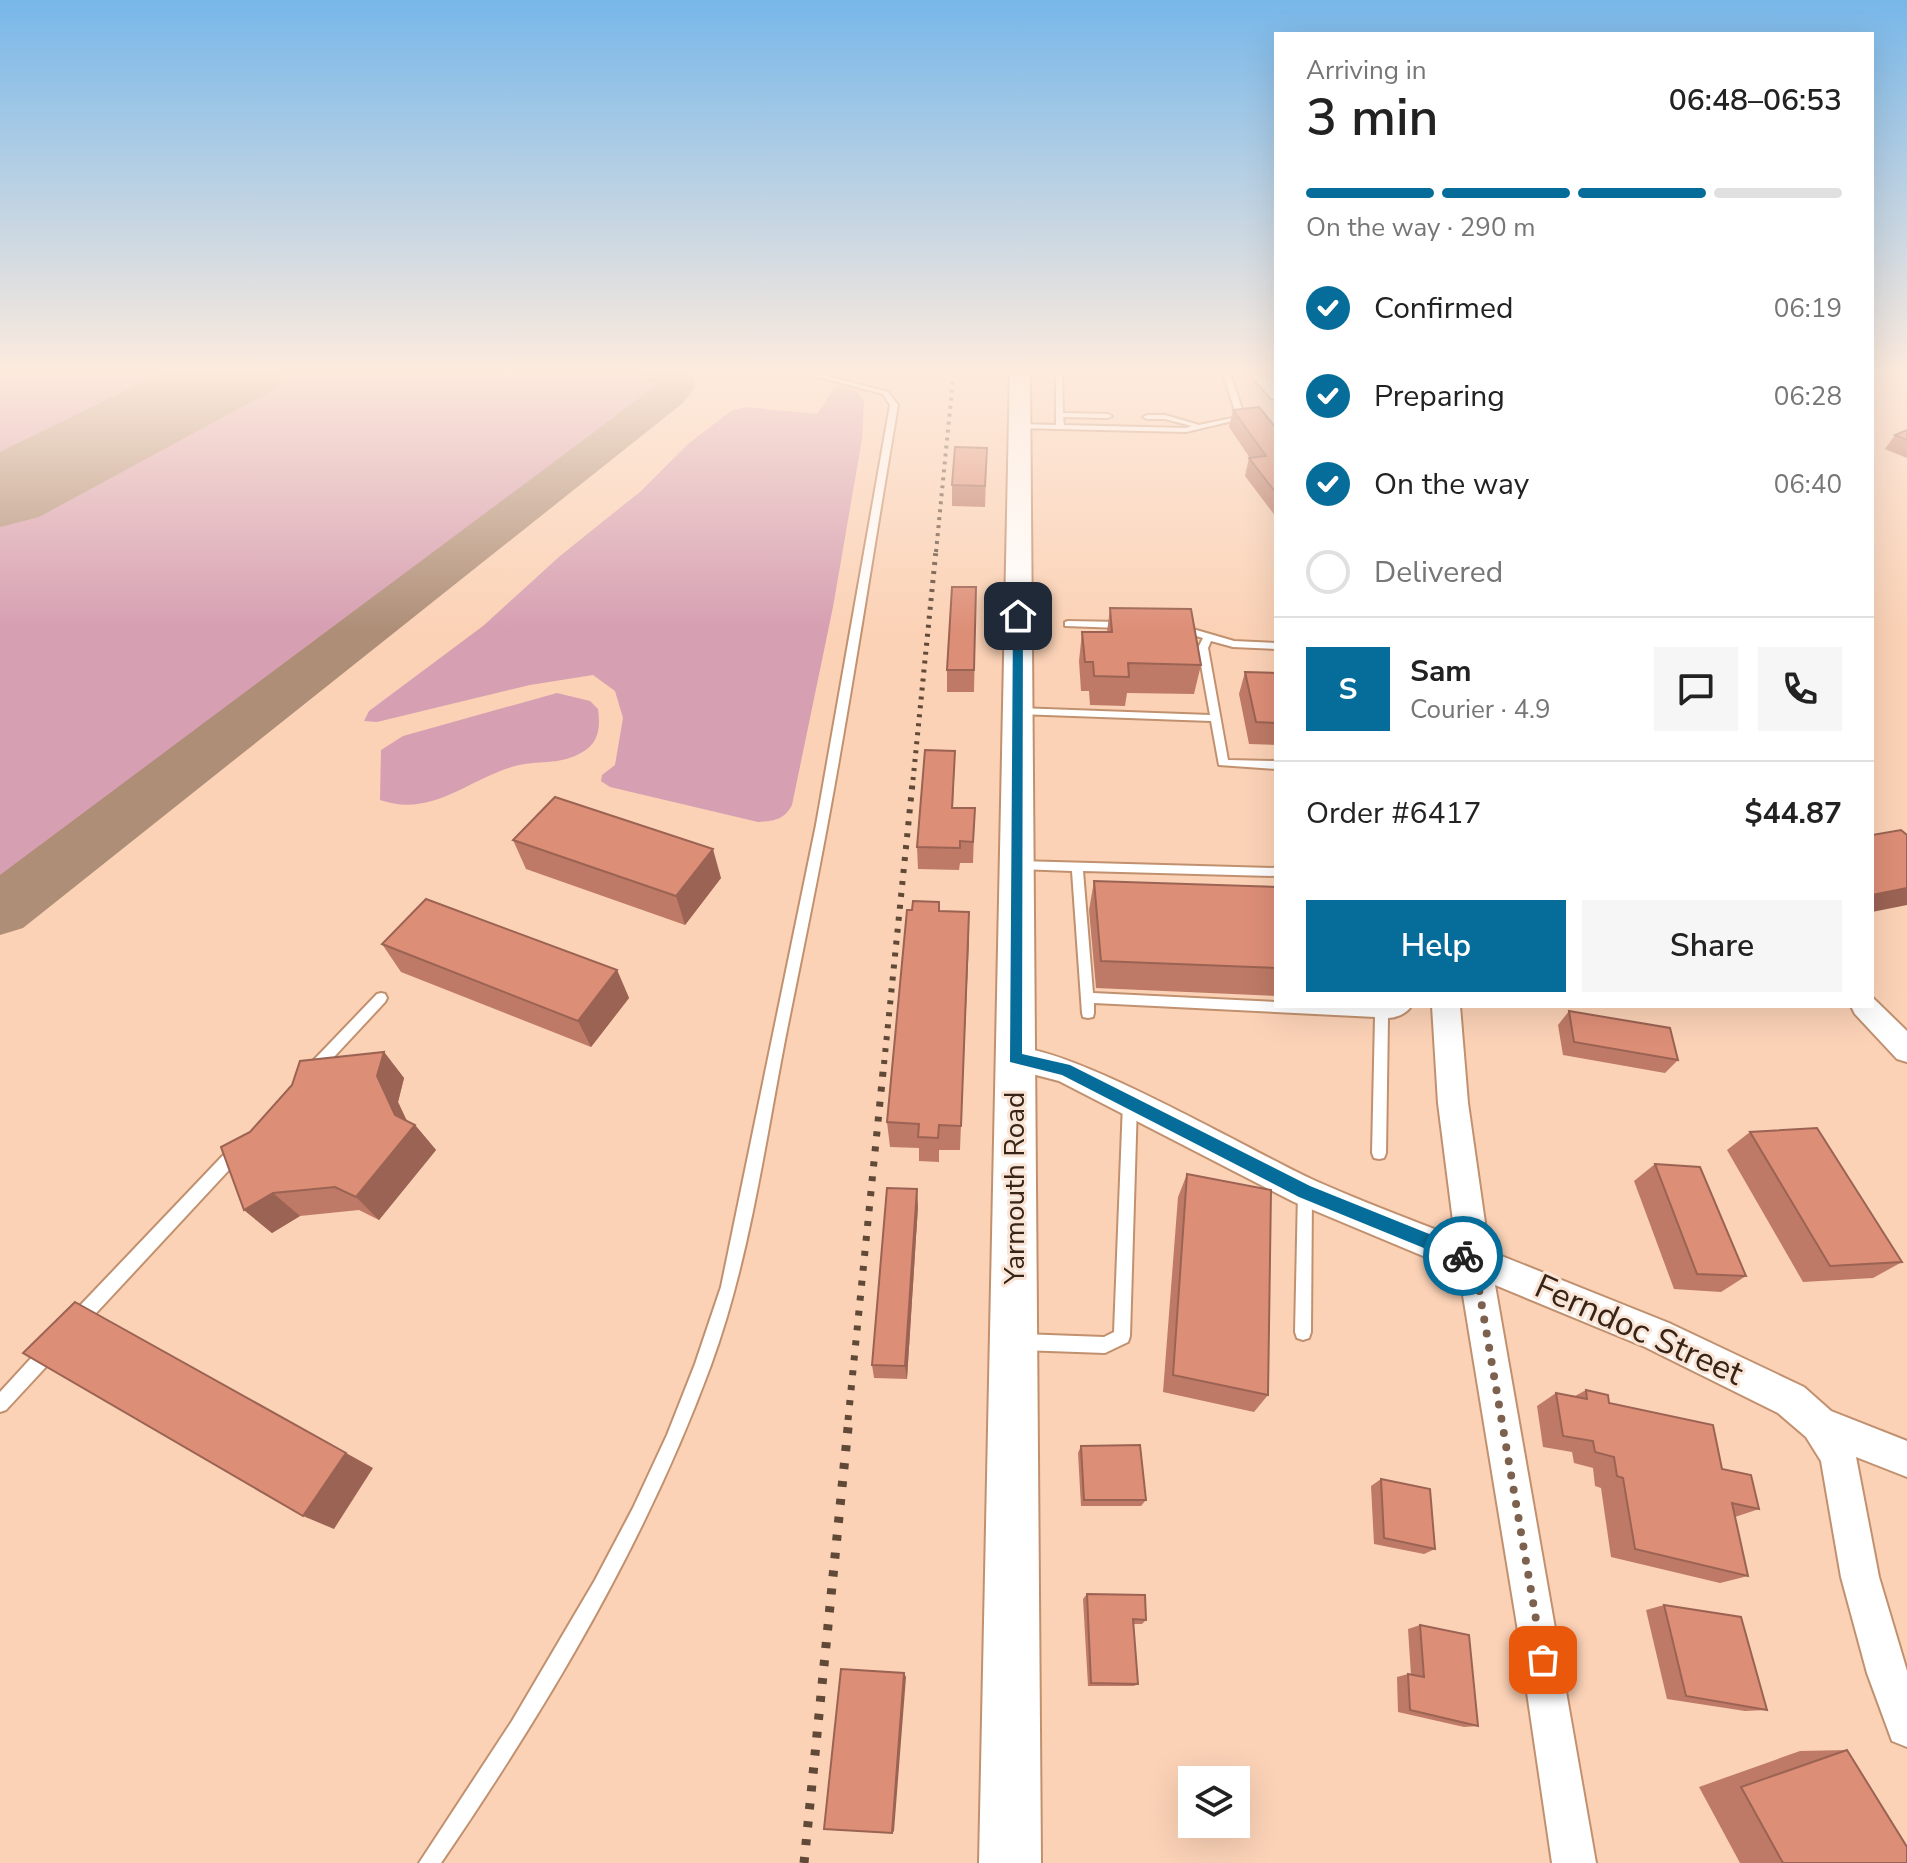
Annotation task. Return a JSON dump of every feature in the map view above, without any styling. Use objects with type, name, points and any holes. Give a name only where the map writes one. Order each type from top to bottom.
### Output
[{"type":"main road","name":"Yarmouth Road","points":[[1010,1863],[1019,456]]},
{"type":"street","points":[[1446,1008],[1451,1088],[1474,1260],[1538,1631],[1574,1863]]},
{"type":"street","points":[[1867,1008],[1907,1050]]},
{"type":"street","name":"Ferndoc Street","points":[[1015,1058],[1065,1070],[1305,1192],[1595,1308],[1747,1376],[1791,1400],[1819,1424],[1907,1459]]},
{"type":"street","points":[[1819,1424],[1838,1456],[1860,1577],[1887,1673],[1907,1726]]},
{"type":"lane","points":[[429,1863],[502,1759],[618,1555],[674,1440],[706,1361],[729,1287],[822,825],[885,456]]},
{"type":"lane","points":[[1068,624],[1134,625]]},
{"type":"lane","points":[[1173,626],[1233,644],[1274,646]]},
{"type":"lane","points":[[1209,636],[1203,648],[1223,763],[1274,765]]},
{"type":"lane","points":[[1017,711],[1215,718]]},
{"type":"lane","points":[[1016,865],[1274,872]]},
{"type":"lane","points":[[1077,866],[1088,1013]]},
{"type":"lane","points":[[304,1079],[381,998]]},
{"type":"lane","points":[[1087,998],[1274,1007]]},
{"type":"lane","points":[[1298,1008],[1382,1012],[1402,1008]]},
{"type":"lane","points":[[1379,1153],[1382,1012]]},
{"type":"lane","points":[[1014,1342],[1105,1345],[1122,1336],[1130,1103]]},
{"type":"lane","points":[[0,1404],[250,1137]]},
{"type":"lane","points":[[1303,1332],[1305,1192]]},
{"type":"shaded area","points":[[0,456],[14,456],[0,463]]},
{"type":"shaded area","points":[[132,456],[576,456],[0,892],[0,527]]},
{"type":"shaded area","points":[[676,456],[859,456],[833,607],[792,805],[782,817],[758,822],[610,787],[601,781],[602,775],[615,765],[623,718],[615,691],[593,675],[530,685],[377,722],[364,721],[369,711],[483,626],[560,556],[641,491]]},
{"type":"shaded area","points":[[557,693],[590,701],[598,709],[597,736],[578,755],[515,766],[433,801],[399,804],[380,800],[381,750],[403,736]]},
{"type":"building","points":[[954,456],[987,456],[985,486],[952,485]]},
{"type":"building","points":[[1274,456],[1274,490],[1249,458]]},
{"type":"building","points":[[952,587],[976,587],[974,670],[947,670]]},
{"type":"building","points":[[1110,608],[1191,609],[1201,665],[1128,663],[1129,677],[1094,676],[1093,662],[1085,662],[1082,632],[1112,632]]},
{"type":"building","points":[[1245,672],[1274,673],[1274,723],[1256,722]]},
{"type":"building","points":[[925,750],[955,751],[952,808],[975,808],[973,842],[960,841],[960,848],[917,847]]},
{"type":"building","points":[[555,797],[713,849],[676,896],[513,840]]},
{"type":"building","points":[[1901,830],[1907,835],[1907,888],[1874,895],[1874,835]]},
{"type":"building","points":[[1094,881],[1274,887],[1274,968],[1101,961]]},
{"type":"building","points":[[426,899],[617,970],[578,1021],[382,944]]},
{"type":"building","points":[[913,901],[939,902],[939,911],[969,912],[961,1126],[939,1125],[938,1138],[918,1137],[919,1124],[887,1122],[907,910],[912,910]]},
{"type":"building","points":[[1569,1011],[1670,1028],[1678,1060],[1574,1042]]},
{"type":"building","points":[[384,1052],[377,1076],[395,1115],[415,1125],[356,1197],[335,1187],[273,1193],[244,1210],[221,1147],[250,1132],[292,1085],[300,1061]]},
{"type":"building","points":[[1817,1128],[1902,1262],[1830,1266],[1750,1132]]},
{"type":"building","points":[[1655,1164],[1700,1167],[1746,1276],[1697,1274]]},
{"type":"building","points":[[1187,1174],[1271,1190],[1268,1395],[1173,1375]]},
{"type":"building","points":[[887,1188],[917,1189],[905,1366],[872,1365]]},
{"type":"building","points":[[75,1302],[346,1453],[303,1516],[23,1353]]},
{"type":"building","points":[[1586,1390],[1608,1395],[1609,1403],[1713,1425],[1722,1469],[1751,1475],[1759,1509],[1732,1503],[1748,1576],[1635,1549],[1623,1478],[1617,1476],[1614,1457],[1595,1452],[1593,1441],[1563,1436],[1556,1393],[1587,1399]]},
{"type":"building","points":[[1140,1445],[1146,1500],[1084,1500],[1081,1446]]},
{"type":"building","points":[[1381,1479],[1430,1489],[1435,1549],[1384,1538]]},
{"type":"building","points":[[1087,1594],[1145,1595],[1146,1620],[1133,1619],[1138,1684],[1091,1683]]},
{"type":"building","points":[[1664,1605],[1741,1617],[1767,1710],[1686,1696]]},
{"type":"building","points":[[1420,1625],[1469,1635],[1478,1726],[1410,1710],[1408,1674],[1424,1677]]},
{"type":"building","points":[[841,1669],[904,1673],[892,1833],[824,1829]]},
{"type":"building","points":[[1847,1750],[1907,1847],[1907,1863],[1783,1863],[1741,1787]]},
{"type":"taxiway","points":[[0,910],[590,456]]},
{"type":"runway","points":[[0,494],[74,456]]},
{"type":"railway","points":[[936,552],[945,456]]},
{"type":"railway","points":[[913,780],[936,550]]},
{"type":"railway","points":[[884,1064],[913,778]]},
{"type":"railway","points":[[848,1420],[884,1062]]},
{"type":"railway","points":[[804,1863],[849,1418]]},
{"type":"way so far","points":[[1463,1256],[1474,1260],[1543,1660]]},
{"type":"route","points":[[1018,616],[1015,1058],[1065,1070],[1305,1192],[1463,1256]]}]
